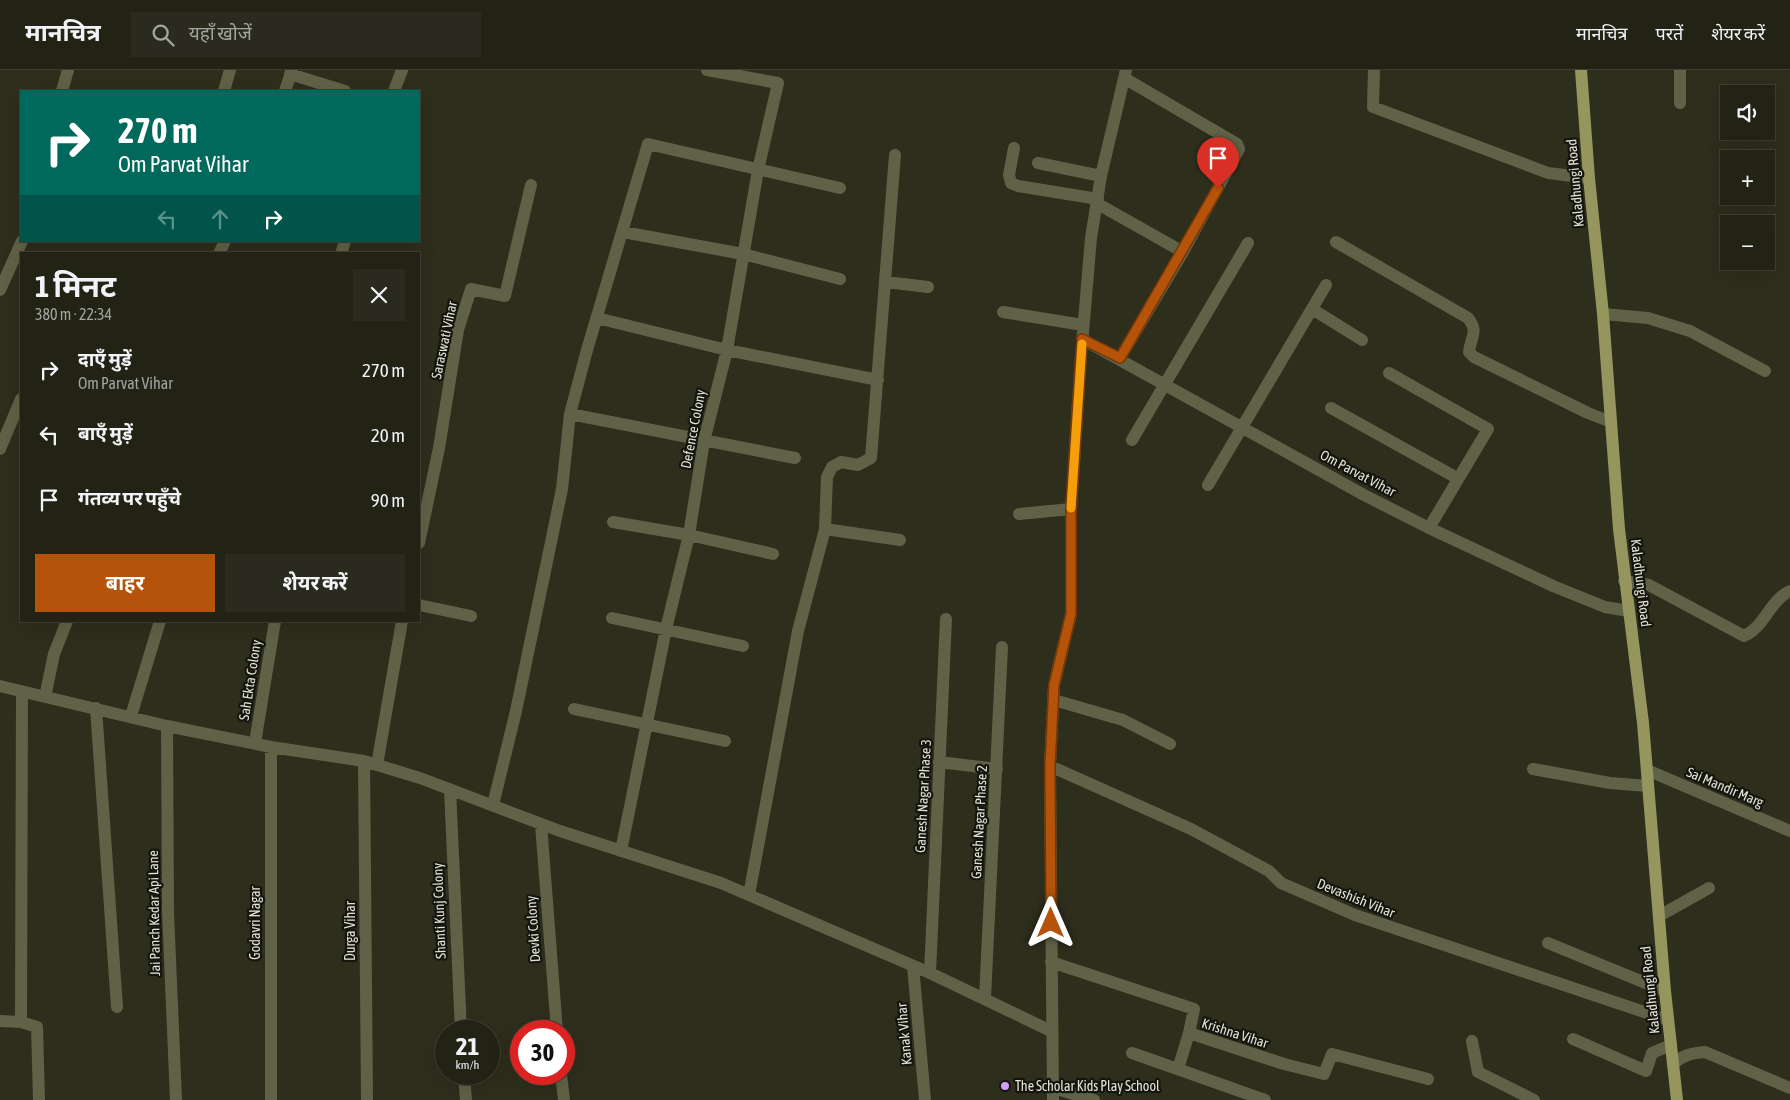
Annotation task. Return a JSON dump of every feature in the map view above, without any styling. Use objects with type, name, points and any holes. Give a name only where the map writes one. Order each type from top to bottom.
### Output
[{"type":"main road","name":"Kaladhungi Road","points":[[1581,70],[1624,581],[1647,770],[1665,991],[1677,1100]]},
{"type":"street","points":[[62,90],[68,70]]},
{"type":"street","points":[[224,90],[230,70]]},
{"type":"street","points":[[394,90],[402,70]]},
{"type":"street","name":"Defence Colony","points":[[621,851],[666,629],[689,535],[704,441],[727,350],[758,170],[778,83],[707,70]]},
{"type":"street","points":[[1374,70],[1373,107],[1548,173],[1589,178]]},
{"type":"street","points":[[1680,70],[1680,104]]},
{"type":"street","points":[[284,90],[291,72],[342,90]]},
{"type":"street","points":[[1094,1100],[1053,1094],[1050,766],[1054,685],[1071,614],[1071,509],[1083,325],[1091,238],[1101,176],[1124,74],[1236,144],[1239,149],[1120,358]]},
{"type":"street","points":[[493,806],[516,711],[562,489],[570,414],[648,144],[840,188]]},
{"type":"street","points":[[1014,148],[1009,175],[1011,183],[1098,202],[1182,252]]},
{"type":"street","points":[[749,895],[798,631],[825,529],[827,477],[832,467],[841,462],[858,465],[871,458],[895,155]]},
{"type":"street","points":[[1038,163],[1101,176]]},
{"type":"street","name":"Saraswati Vihar","points":[[420,538],[439,448],[458,330],[471,289],[505,296],[531,186]]},
{"type":"street","points":[[623,232],[743,254],[840,279]]},
{"type":"street","points":[[0,290],[22,242]]},
{"type":"street","points":[[1336,242],[1468,318],[1474,326],[1475,332],[1469,352],[1474,357],[1588,413],[1612,422]]},
{"type":"street","points":[[1132,440],[1248,243]]},
{"type":"street","points":[[886,282],[928,287]]},
{"type":"street","points":[[1208,486],[1244,428],[1326,285]]},
{"type":"street","points":[[1312,309],[1362,340]]},
{"type":"street","points":[[1003,312],[1083,325]]},
{"type":"street","points":[[1603,314],[1648,318],[1690,331],[1765,371]]},
{"type":"street","points":[[597,318],[727,350],[878,380]]},
{"type":"street","name":"Om Parvat Vihar","points":[[1082,339],[1429,528],[1553,586],[1605,607],[1629,611]]},
{"type":"street","points":[[1389,373],[1488,429],[1457,478],[1429,528]]},
{"type":"street","points":[[0,449],[20,402]]},
{"type":"street","points":[[1331,408],[1457,478]]},
{"type":"street","points":[[570,414],[795,458]]},
{"type":"street","points":[[1019,514],[1071,509]]},
{"type":"street","points":[[613,522],[689,535],[773,554]]},
{"type":"street","points":[[825,529],[900,540]]},
{"type":"street","points":[[1624,581],[1649,585],[1744,636],[1755,632],[1781,596],[1790,591]]},
{"type":"street","points":[[420,605],[471,616]]},
{"type":"street","points":[[612,618],[743,646]]},
{"type":"street","name":"Ganesh Nagar Phase 3","points":[[930,973],[946,619]]},
{"type":"street","points":[[46,697],[54,654],[67,622]]},
{"type":"street","points":[[131,716],[160,622]]},
{"type":"street","name":"Sah Ekta Colony","points":[[255,743],[275,622]]},
{"type":"street","points":[[377,765],[402,622]]},
{"type":"street","name":"Ganesh Nagar Phase 2","points":[[985,998],[1002,648]]},
{"type":"street","points":[[0,686],[167,726],[271,747],[364,761],[377,765],[450,789],[541,824],[721,883],[930,973],[1051,1031]]},
{"type":"street","points":[[21,1022],[22,692]]},
{"type":"street","points":[[1054,700],[1123,720],[1170,744]]},
{"type":"street","points":[[96,708],[117,1008]]},
{"type":"street","points":[[574,709],[725,742]]},
{"type":"street","name":"Jai Panch Kedar Api Lane","points":[[167,726],[168,912],[176,1100]]},
{"type":"street","name":"Godavri Nagar","points":[[271,747],[271,1100]]},
{"type":"street","name":"Durga Vihar","points":[[364,761],[367,1100]]},
{"type":"street","points":[[939,762],[997,769]]},
{"type":"street","name":"Devashish Vihar","points":[[1050,766],[1192,829],[1269,871],[1281,883],[1355,916],[1668,1020]]},
{"type":"street","points":[[1533,770],[1610,783],[1648,786]]},
{"type":"street","name":"Sai Mandir Marg","points":[[1647,770],[1790,831]]},
{"type":"street","name":"Shanti Kunj Colony","points":[[450,789],[460,1020]]},
{"type":"street","name":"Devki Colony","points":[[541,824],[556,1020]]},
{"type":"street","points":[[1659,916],[1709,888]]},
{"type":"street","points":[[1548,943],[1665,991]]},
{"type":"street","name":"Krishna Vihar","points":[[1052,962],[1194,1008],[1190,1033],[1284,1064],[1324,1074],[1332,1054],[1428,1079]]},
{"type":"street","name":"Kanak Vihar","points":[[913,966],[925,1100]]},
{"type":"street","points":[[0,1021],[32,1024],[38,1032],[39,1100]]},
{"type":"street","points":[[1178,1069],[1190,1033]]},
{"type":"street","points":[[1573,1039],[1646,1071],[1652,1053],[1671,1045]]},
{"type":"street","points":[[1472,1041],[1478,1072],[1534,1100]]},
{"type":"street","points":[[1673,1064],[1680,1057],[1691,1053],[1705,1052],[1790,1088]]},
{"type":"street","points":[[1132,1053],[1265,1100]]},
{"type":"street","points":[[465,1085],[466,1100]]},
{"type":"street","points":[[562,1085],[564,1100]]},
{"type":"slow traffic","points":[[1071,508],[1082,344]]},
{"type":"place","name":"The Scholar Kids Play School","points":[[1005,1086]]},
{"type":"route","points":[[1051,923],[1050,766],[1054,685],[1071,614],[1071,509],[1082,339],[1120,358],[1218,188]]}]
